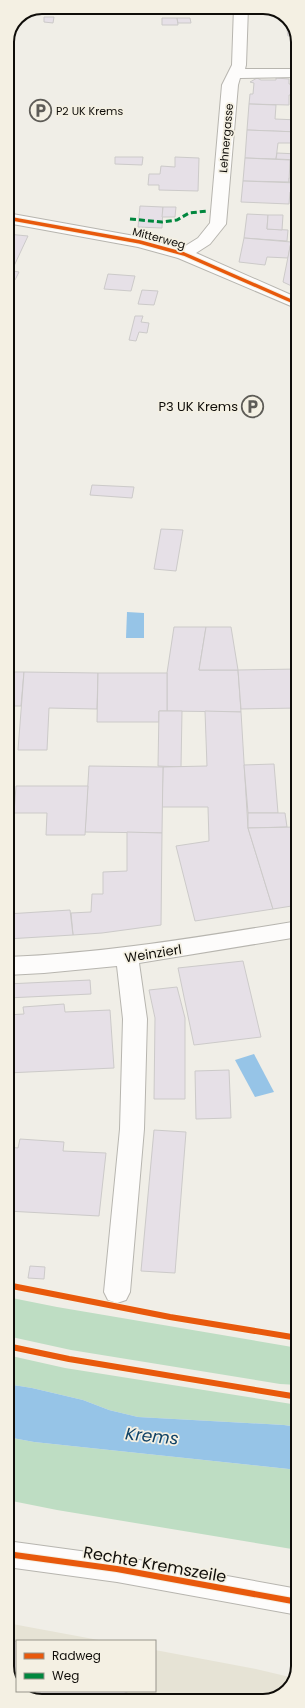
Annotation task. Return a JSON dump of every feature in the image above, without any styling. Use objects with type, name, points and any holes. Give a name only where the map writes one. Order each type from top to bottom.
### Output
[{"type":"street","name":"Lehnergasse","points":[[184,254],[204,241],[218,224],[230,85],[239,64],[241,14]]},
{"type":"street","points":[[234,74],[291,73]]},
{"type":"street","name":"Mitterweg","points":[[14,219],[126,239],[184,254],[291,301]]},
{"type":"street","name":"Weinzierl","points":[[14,966],[48,965],[127,957],[291,930]]},
{"type":"street","points":[[117,1292],[132,1129],[136,1019],[127,957]]},
{"type":"street","name":"Rechte Kremszeile","points":[[14,1555],[45,1558],[291,1601]]},
{"type":"shaded area","points":[[14,1624],[99,1640],[16,1640],[16,1676],[14,1670]]},
{"type":"shaded area","points":[[156,1650],[256,1669],[289,1677],[284,1685],[276,1691],[267,1694],[40,1694],[32,1692],[156,1692]]},
{"type":"green space","points":[[14,1298],[291,1347],[291,1385],[280,1384],[71,1350],[14,1338]]},
{"type":"green space","points":[[14,1357],[65,1368],[291,1404],[291,1426],[138,1417],[109,1410],[83,1400],[14,1385]]},
{"type":"green space","points":[[14,1438],[34,1442],[291,1469],[291,1549],[57,1510],[14,1501]]},
{"type":"water","points":[[127,612],[144,613],[144,638],[126,638]]},
{"type":"water","points":[[254,1054],[274,1092],[255,1097],[235,1060]]},
{"type":"water","name":"Krems","points":[[14,1385],[83,1400],[109,1410],[138,1417],[291,1426],[291,1469],[34,1442],[14,1438]]},
{"type":"building","points":[[44,17],[54,17],[53,23],[44,22]]},
{"type":"building","points":[[162,18],[177,18],[178,25],[162,25]]},
{"type":"building","points":[[177,18],[190,18],[191,23],[178,23]]},
{"type":"building","points":[[287,30],[290,36],[288,36]]},
{"type":"building","points":[[257,78],[261,80],[276,80],[276,78],[289,79],[289,84],[291,84],[291,95],[289,95],[289,105],[249,104],[250,94],[253,94],[254,83],[250,82]]},
{"type":"building","points":[[249,104],[276,105],[275,119],[291,120],[291,132],[247,130]]},
{"type":"building","points":[[247,130],[291,132],[291,143],[278,143],[276,159],[245,158]]},
{"type":"building","points":[[277,153],[291,154],[291,160],[276,159]]},
{"type":"building","points":[[115,157],[143,157],[142,165],[115,164]]},
{"type":"building","points":[[175,157],[199,158],[198,191],[159,190],[159,185],[148,185],[149,174],[160,174],[161,166],[175,167]]},
{"type":"building","points":[[245,158],[290,160],[289,182],[243,181]]},
{"type":"building","points":[[243,181],[291,183],[289,204],[241,202]]},
{"type":"building","points":[[140,206],[163,207],[162,228],[138,227]]},
{"type":"building","points":[[163,207],[176,207],[175,217],[162,217]]},
{"type":"building","points":[[247,214],[268,215],[267,229],[288,230],[287,241],[244,238]]},
{"type":"building","points":[[268,215],[283,215],[282,230],[267,229]]},
{"type":"building","points":[[14,235],[28,236],[14,266]]},
{"type":"building","points":[[244,238],[291,242],[288,258],[267,257],[265,265],[239,262]]},
{"type":"building","points":[[291,242],[291,286],[283,282]]},
{"type":"building","points":[[14,271],[19,272],[15,280]]},
{"type":"building","points":[[108,274],[135,276],[131,291],[104,289]]},
{"type":"building","points":[[142,290],[158,291],[154,305],[138,304]]},
{"type":"building","points":[[135,316],[143,316],[141,322],[149,323],[147,333],[139,332],[136,341],[129,340]]},
{"type":"building","points":[[92,485],[134,487],[132,498],[90,495]]},
{"type":"building","points":[[161,529],[183,530],[176,571],[154,569]]},
{"type":"building","points":[[174,627],[206,627],[199,670],[238,670],[241,712],[167,711],[167,673]]},
{"type":"building","points":[[206,627],[231,627],[238,670],[199,670]]},
{"type":"building","points":[[291,669],[291,708],[241,709],[238,670]]},
{"type":"building","points":[[14,672],[24,672],[21,706],[14,706]]},
{"type":"building","points":[[24,672],[98,673],[97,709],[49,708],[47,750],[18,750]]},
{"type":"building","points":[[98,673],[167,673],[167,711],[159,711],[159,722],[97,722]]},
{"type":"building","points":[[159,711],[182,711],[181,767],[158,766]]},
{"type":"building","points":[[205,711],[241,712],[248,828],[273,909],[195,921],[176,846],[209,841],[208,807],[162,807],[163,767],[207,766]]},
{"type":"building","points":[[274,764],[278,813],[248,813],[244,765]]},
{"type":"building","points":[[89,766],[163,767],[162,833],[85,832]]},
{"type":"building","points":[[16,786],[88,786],[85,835],[46,835],[47,813],[14,813]]},
{"type":"building","points":[[248,813],[285,813],[287,827],[248,828]]},
{"type":"building","points":[[291,827],[291,906],[273,909],[248,828]]},
{"type":"building","points":[[127,832],[162,833],[161,925],[102,933],[73,935],[71,913],[91,912],[92,894],[103,894],[103,872],[127,871]]},
{"type":"building","points":[[70,910],[73,935],[14,939],[14,914]]},
{"type":"building","points":[[243,961],[261,1037],[194,1045],[178,968]]},
{"type":"building","points":[[90,980],[91,994],[14,998],[14,984]]},
{"type":"building","points":[[177,987],[185,1018],[185,1099],[154,1099],[155,1018],[149,990]]},
{"type":"building","points":[[64,1004],[65,1012],[110,1010],[114,1068],[14,1073],[14,1015],[24,1014],[23,1007]]},
{"type":"building","points":[[229,1070],[231,1118],[196,1119],[195,1071]]},
{"type":"building","points":[[154,1130],[186,1132],[175,1273],[141,1271]]},
{"type":"building","points":[[20,1139],[64,1142],[63,1151],[106,1153],[99,1216],[14,1211],[14,1148],[18,1148]]},
{"type":"building","points":[[30,1266],[45,1267],[44,1279],[28,1278]]},
{"type":"building","points":[[14,1641],[16,1642],[16,1676],[14,1670]]},
{"type":"building","points":[[32,1692],[125,1692],[129,1694],[40,1694]]},
{"type":"marked path","points":[[130,219],[162,222],[177,220],[189,213],[208,211]]},
{"type":"cycle path","points":[[14,219],[140,242],[184,254],[291,301]]},
{"type":"cycle path","points":[[14,1286],[170,1317],[291,1337]]},
{"type":"cycle path","points":[[14,1347],[69,1359],[291,1396]]},
{"type":"cycle path","points":[[14,1555],[117,1569],[291,1601]]},
{"type":"place","name":"P2 UK Krems","points":[[41,111]]},
{"type":"place","name":"P3 UK Krems","points":[[253,406]]}]
